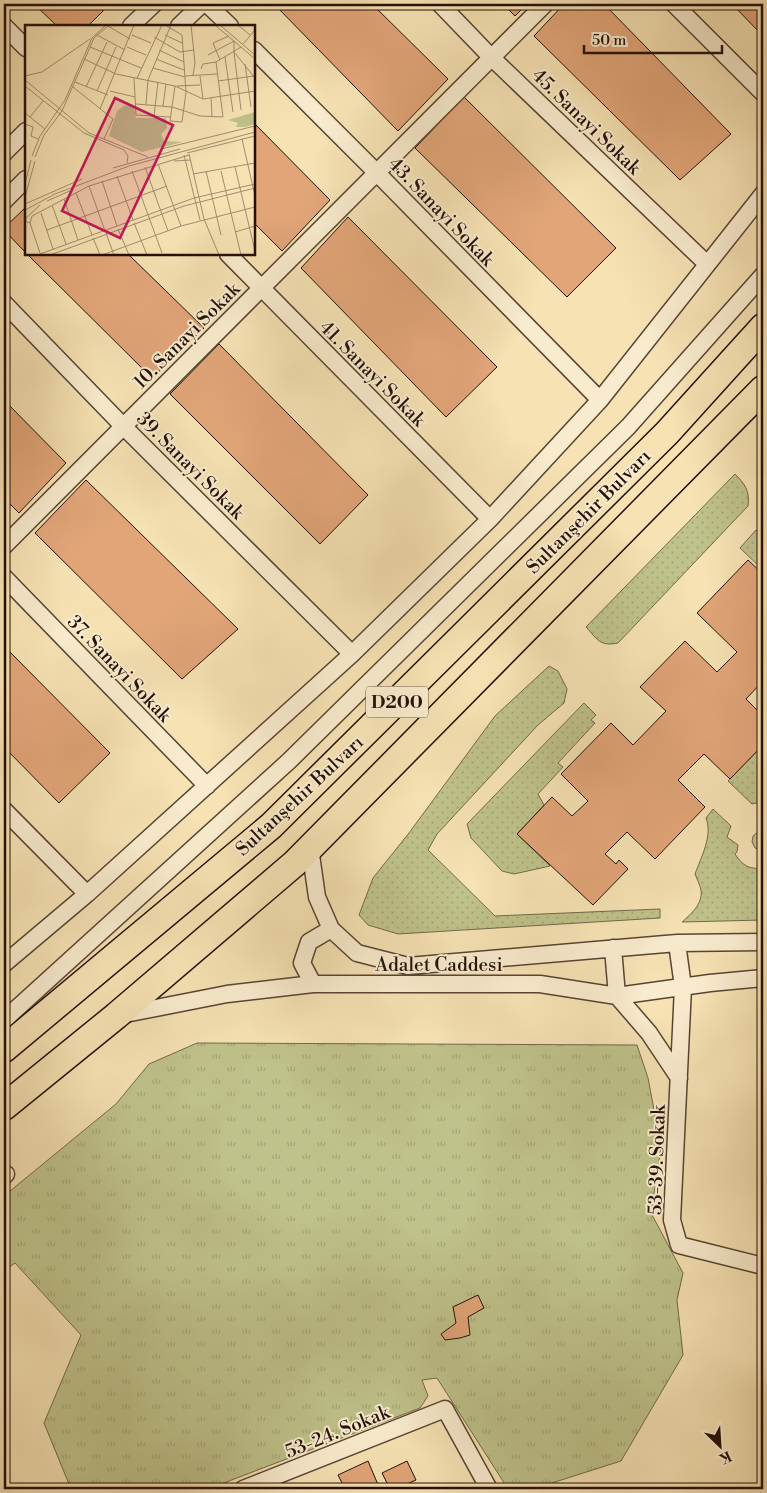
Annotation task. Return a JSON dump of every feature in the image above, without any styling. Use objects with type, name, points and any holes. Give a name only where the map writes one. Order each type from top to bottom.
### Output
[{"type":"highway","name":"Sultanşehir Bulvarı","points":[[4,1048],[271,826],[667,433],[763,326]]},
{"type":"highway","name":"Sultanşehir Bulvarı","points":[[4,1107],[116,1016],[295,863],[763,389]]},
{"type":"street","points":[[132,25],[154,4]]},
{"type":"street","points":[[180,25],[202,4]]},
{"type":"street","points":[[207,4],[229,25]]},
{"type":"street","name":"45. Sanayi Sokak","points":[[440,4],[491,57],[707,264]]},
{"type":"street","name":"10. Sanayi Sokak","points":[[4,546],[545,4]]},
{"type":"street","points":[[674,4],[763,93]]},
{"type":"street","points":[[4,26],[25,47]]},
{"type":"street","name":"43. Sanayi Sokak","points":[[255,51],[600,400]]},
{"type":"street","points":[[4,153],[25,132]]},
{"type":"street","points":[[4,201],[25,180]]},
{"type":"street","points":[[4,964],[87,894],[352,654],[490,519],[600,400],[763,194]]},
{"type":"street","name":"41. Sanayi Sokak","points":[[229,255],[490,519]]},
{"type":"street","points":[[4,1020],[289,761],[628,427],[763,275]]},
{"type":"street","name":"39. Sanayi Sokak","points":[[4,303],[123,426],[352,654]]},
{"type":"street","name":"37. Sanayi Sokak","points":[[4,577],[207,786]]},
{"type":"street","points":[[4,810],[87,894]]},
{"type":"street","name":"Adalet Caddesi","points":[[310,848],[317,897],[331,929],[357,954],[408,966],[677,943],[763,942]]},
{"type":"street","points":[[313,984],[302,964],[308,942],[331,929]]},
{"type":"street","name":"53-39. Sokak","points":[[677,943],[683,986],[672,1220],[679,1245],[763,1266]]},
{"type":"street","points":[[613,948],[617,996],[649,1032],[679,1078]]},
{"type":"street","name":"Adalet Caddesi","points":[[116,1016],[227,994],[313,984],[540,984],[617,996],[683,986],[763,978]]},
{"type":"street","name":"53-24. Sokak","points":[[248,1488],[445,1409],[489,1489]]},
{"type":"green space","points":[[735,474],[746,488],[748,506],[618,643],[607,644],[599,641],[586,627]]},
{"type":"green space","points":[[756,530],[763,536],[763,570],[740,548]]},
{"type":"green space","points":[[549,666],[558,671],[567,689],[564,703],[538,725],[437,834],[428,850],[495,916],[660,909],[660,918],[398,934],[368,925],[359,915],[373,878],[409,833],[495,716]]},
{"type":"green space","points":[[584,703],[596,715],[591,720],[595,723],[558,763],[563,767],[538,794],[544,805],[517,834],[550,866],[514,874],[502,871],[471,838],[467,824]]},
{"type":"green space","points":[[763,745],[763,799],[752,804],[728,781]]},
{"type":"green space","points":[[713,809],[731,826],[727,837],[738,845],[735,854],[738,858],[747,866],[763,869],[763,920],[682,922],[696,908],[700,900],[701,890],[695,874],[707,839],[708,825],[706,818]]},
{"type":"green space","points":[[759,831],[763,831],[763,851],[755,848],[752,842],[753,836]]},
{"type":"green space","points":[[197,1043],[637,1045],[648,1078],[661,1147],[651,1213],[683,1273],[677,1300],[683,1355],[621,1461],[533,1489],[508,1489],[437,1378],[422,1380],[428,1396],[420,1408],[208,1489],[71,1489],[44,1423],[81,1335],[15,1263],[4,1271],[4,1196],[116,1104],[149,1064]]},
{"type":"building","points":[[34,4],[110,4],[89,25],[56,25]]},
{"type":"building","points":[[274,4],[372,4],[448,79],[398,131]]},
{"type":"building","points":[[503,4],[527,4],[515,16]]},
{"type":"building","points":[[564,4],[604,4],[731,134],[680,180],[534,36]]},
{"type":"building","points":[[732,4],[763,4],[763,36]]},
{"type":"building","points":[[464,97],[616,248],[567,297],[415,148]]},
{"type":"building","points":[[255,124],[330,200],[282,251],[255,224]]},
{"type":"building","points":[[25,208],[25,252],[4,230]]},
{"type":"building","points":[[348,217],[497,367],[446,417],[301,268]]},
{"type":"building","points":[[28,255],[129,255],[204,328],[152,378]]},
{"type":"building","points":[[219,344],[368,495],[320,544],[170,394]]},
{"type":"building","points":[[4,400],[66,463],[19,513],[4,498]]},
{"type":"building","points":[[86,480],[238,629],[182,679],[35,533]]},
{"type":"building","points":[[748,560],[763,574],[763,681],[746,699],[763,716],[763,745],[730,779],[704,754],[678,780],[705,807],[655,859],[627,832],[605,854],[616,864],[619,860],[628,869],[593,905],[517,834],[552,797],[572,816],[588,801],[561,774],[611,723],[633,745],[666,711],[640,687],[685,641],[717,672],[737,652],[697,613]]},
{"type":"building","points":[[4,646],[110,753],[59,803],[4,747]]},
{"type":"building","points":[[478,1295],[484,1308],[468,1317],[470,1335],[445,1340],[441,1334],[456,1323],[453,1307]]},
{"type":"building","points":[[368,1461],[379,1487],[378,1489],[345,1489],[338,1475]]},
{"type":"building","points":[[407,1461],[416,1480],[396,1489],[390,1489],[382,1473]]}]
